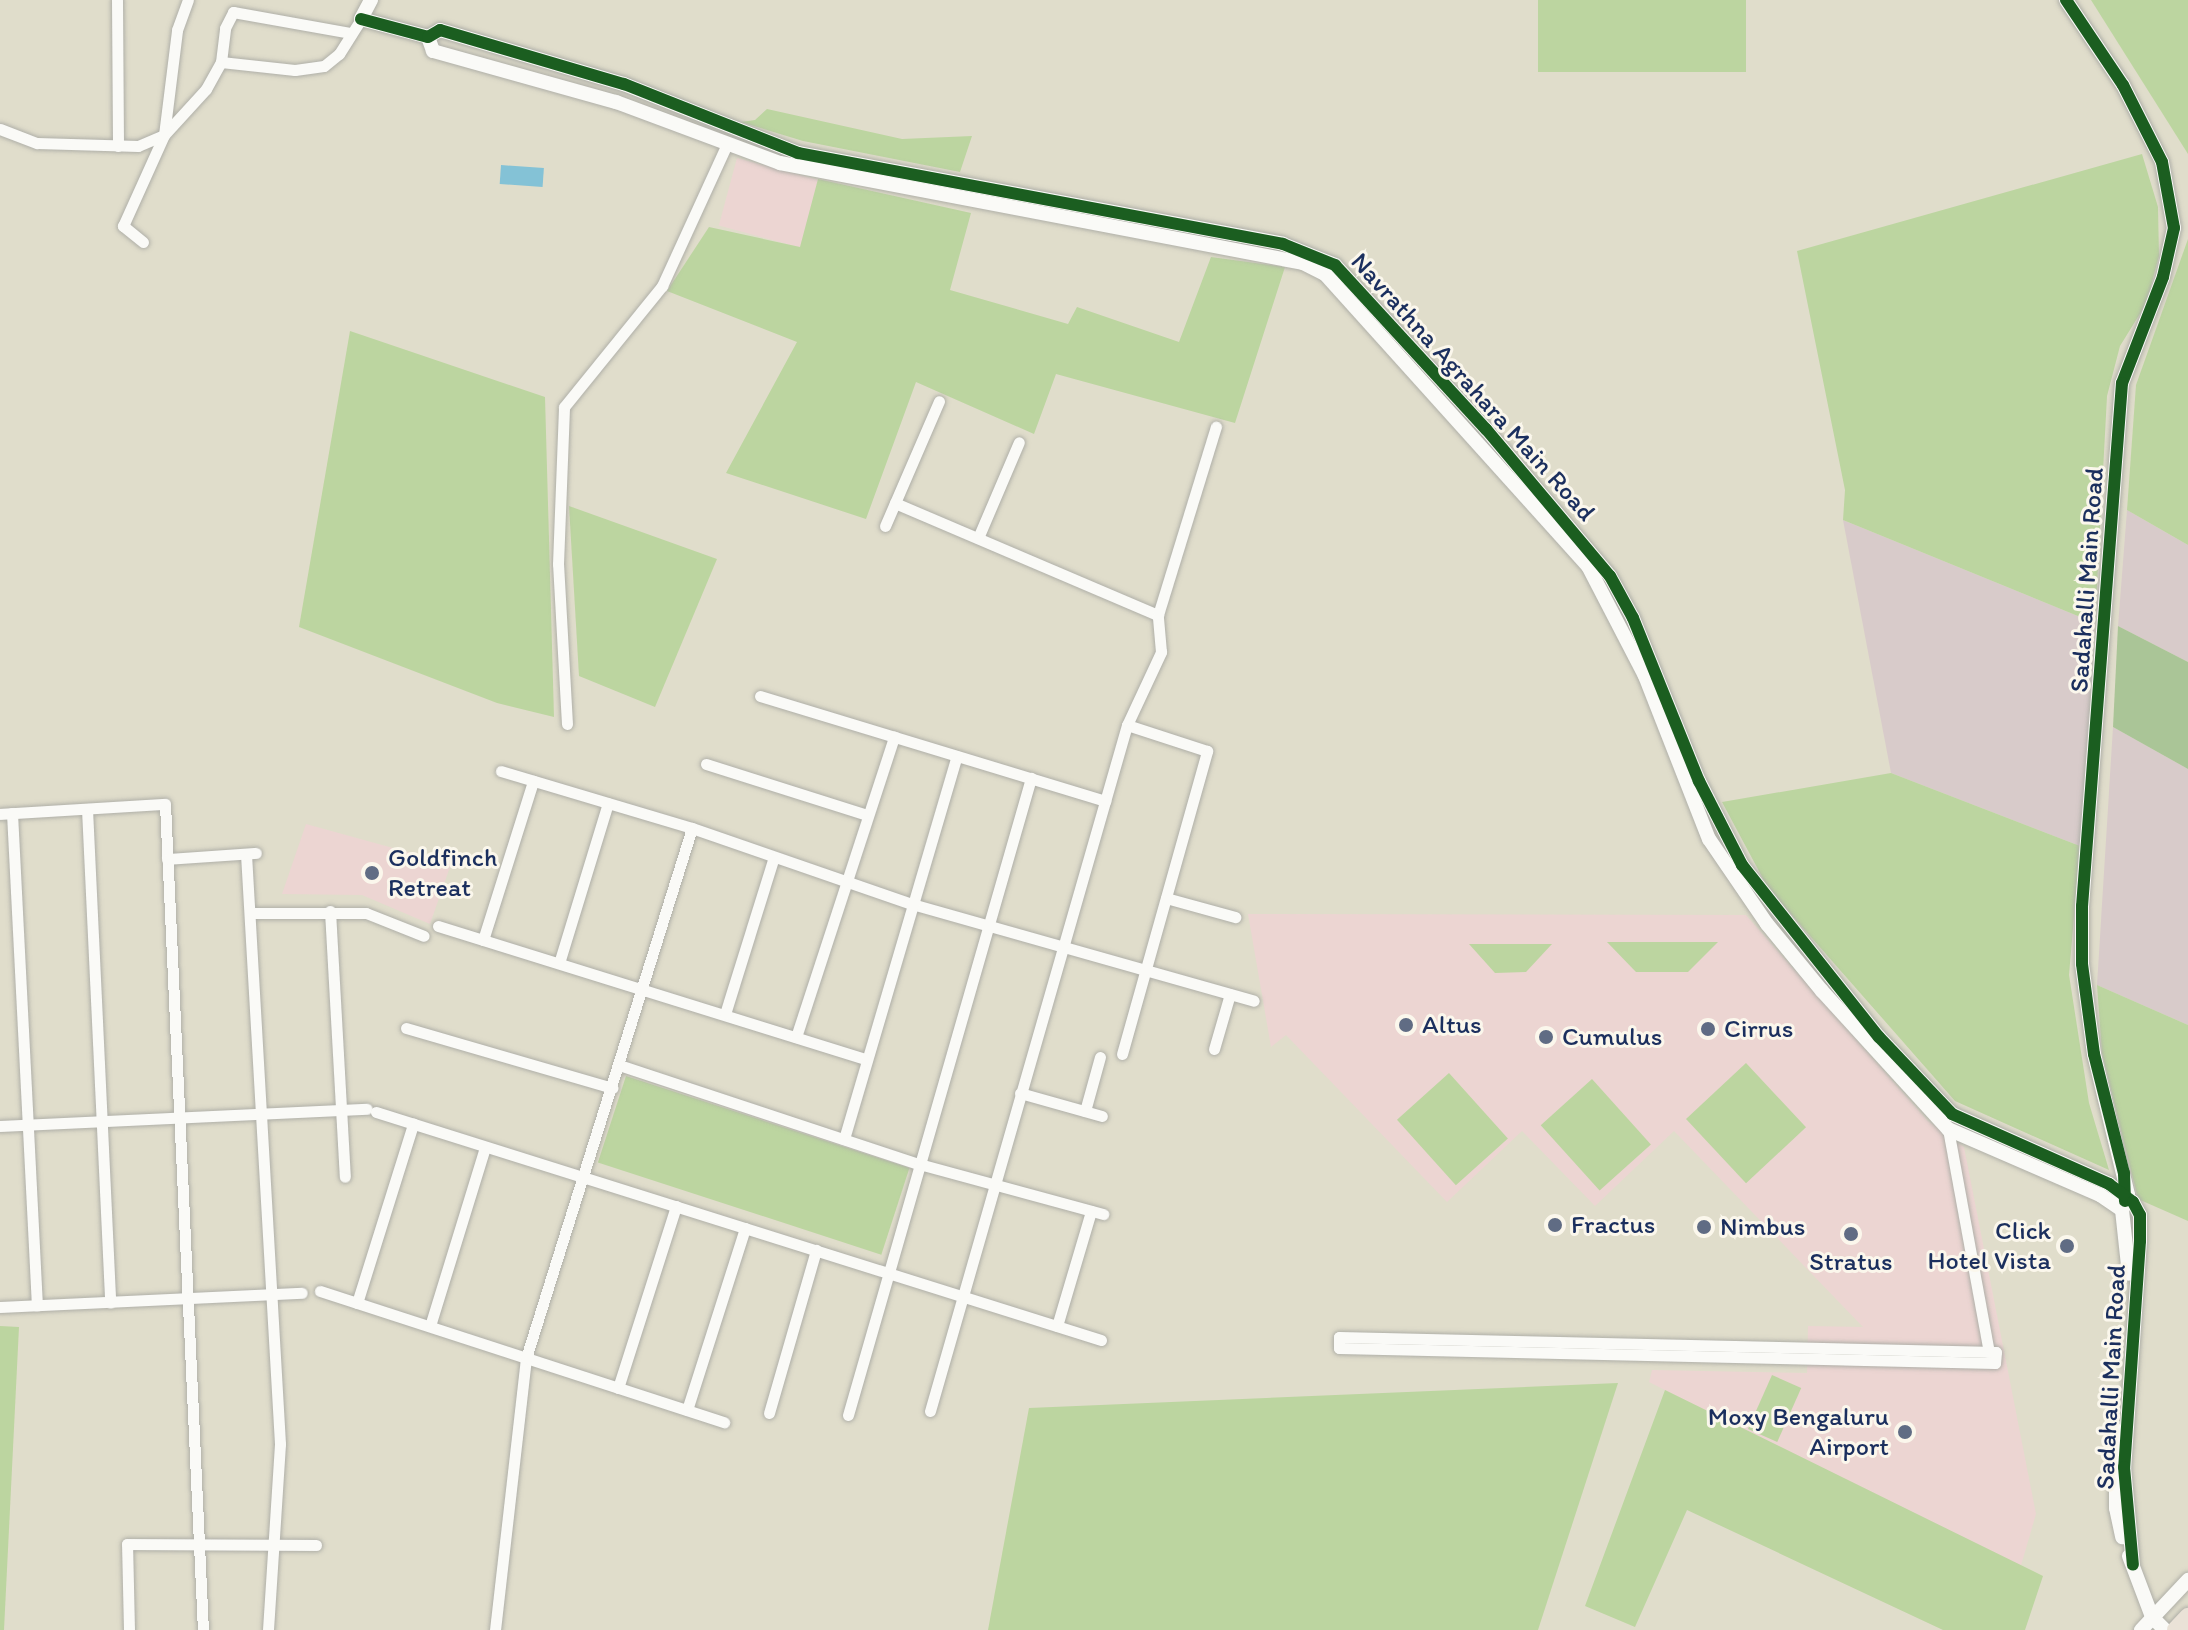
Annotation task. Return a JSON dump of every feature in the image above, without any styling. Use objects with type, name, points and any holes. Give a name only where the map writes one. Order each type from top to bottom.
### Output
[{"type":"highway","points":[[2176,1630],[2188,1617]]},
{"type":"street","points":[[117,0],[118,146]]},
{"type":"street","points":[[143,242],[123,226],[164,135],[177,30],[188,0]]},
{"type":"street","points":[[221,62],[295,70],[324,66],[361,19],[371,0]]},
{"type":"street","name":"Sadahalli Main Road","points":[[2066,0],[2123,85],[2162,162],[2174,228],[2163,277],[2122,383],[2082,906],[2082,964],[2094,1054],[2128,1195],[2140,1215],[2124,1467],[2133,1565],[2152,1617]]},
{"type":"street","points":[[0,129],[37,143],[138,146],[164,135],[206,89],[221,62],[225,28],[233,12],[351,33]]},
{"type":"street","points":[[361,19],[428,37]]},
{"type":"street","name":"Navrathna Agrahara Main Road","points":[[1510,467],[1325,274],[1303,263],[780,163],[616,102],[433,51],[428,37],[440,30],[624,84],[798,153],[1319,255],[1358,290],[1510,467],[1588,566],[1616,612],[1709,839],[1767,924],[1910,1081],[1948,1129],[2100,1195],[2122,1210]]},
{"type":"street","points":[[616,102],[624,84]]},
{"type":"street","points":[[567,724],[558,564],[564,407],[662,286],[727,144]]},
{"type":"street","points":[[885,526],[939,401]]},
{"type":"street","points":[[930,1411],[1127,725],[1161,652],[1158,615],[1216,427]]},
{"type":"street","points":[[978,538],[1019,442]]},
{"type":"street","points":[[895,503],[1158,615]]},
{"type":"street","points":[[760,696],[1105,801]]},
{"type":"street","points":[[1122,1054],[1207,751],[1127,725]]},
{"type":"street","points":[[796,1037],[844,881],[894,737]]},
{"type":"street","points":[[844,1139],[957,756]]},
{"type":"street","points":[[706,764],[867,815]]},
{"type":"street","points":[[501,771],[692,828],[912,904],[1254,1001]]},
{"type":"street","points":[[848,1415],[1031,778]]},
{"type":"street","points":[[483,940],[533,781]]},
{"type":"street","points":[[560,960],[608,803]]},
{"type":"street","points":[[37,1305],[6,814],[165,804],[203,1630]]},
{"type":"street","points":[[87,809],[110,1302]]},
{"type":"street","points":[[495,1630],[526,1358],[692,828]]},
{"type":"street","points":[[167,859],[251,853],[280,1444],[268,1630]]},
{"type":"street","points":[[725,1014],[774,857]]},
{"type":"street","points":[[1166,898],[1235,917]]},
{"type":"street","points":[[330,911],[345,1177]]},
{"type":"street","points":[[253,913],[366,913],[424,936]]},
{"type":"street","points":[[438,926],[560,960],[867,1060]]},
{"type":"street","points":[[1214,1049],[1230,994]]},
{"type":"street","points":[[406,1028],[612,1088]]},
{"type":"street","points":[[1085,1111],[1100,1057]]},
{"type":"street","points":[[619,1065],[919,1164],[1097,1213],[1057,1326]]},
{"type":"street","name":"Navrathna Agrahara Main Road","points":[[1910,1081],[1952,1114],[2128,1195]]},
{"type":"street","points":[[1020,1093],[1102,1116]]},
{"type":"street","points":[[0,1126],[371,1110],[1101,1340]]},
{"type":"street","points":[[357,1303],[413,1124]]},
{"type":"street","points":[[1339,1343],[1993,1355],[1948,1129]]},
{"type":"street","points":[[430,1326],[485,1147]]},
{"type":"street","points":[[2122,1210],[2128,1195]]},
{"type":"street","points":[[618,1388],[676,1206]]},
{"type":"street","name":"Sadahalli Main Road","points":[[2122,1210],[2130,1260],[2132,1310]]},
{"type":"street","points":[[687,1410],[745,1228]]},
{"type":"street","points":[[769,1413],[816,1250]]},
{"type":"street","points":[[320,1291],[724,1422]]},
{"type":"street","points":[[0,1307],[302,1293]]},
{"type":"street","points":[[129,1630],[127,1544],[316,1545]]},
{"type":"street","points":[[2141,1630],[2188,1580]]},
{"type":"street","points":[[2152,1617],[2165,1630]]},
{"type":"shaded area","points":[[737,158],[818,180],[800,247],[719,226]]},
{"type":"shaded area","points":[[2127,510],[2188,545],[2188,662],[2118,626]]},
{"type":"shaded area","points":[[1843,520],[2095,623],[2080,846],[1891,773]]},
{"type":"shaded area","points":[[2113,727],[2188,769],[2188,1025],[2097,985]]},
{"type":"shaded area","points":[[306,824],[451,864],[430,924],[362,895],[282,894]]},
{"type":"shaded area","points":[[1248,914],[1746,915],[1928,1121],[1964,1147],[2036,1514],[2020,1569],[1649,1382],[1652,1370],[1807,1373],[1808,1326],[1863,1327],[1674,1131],[1595,1206],[1522,1131],[1447,1202],[1286,1035],[1271,1047]]},
{"type":"green space","points":[[1538,0],[1746,0],[1746,72],[1538,72]]},
{"type":"green space","points":[[2091,0],[2188,0],[2188,154]]},
{"type":"green space","points":[[767,109],[902,139],[972,136],[960,172],[803,141],[741,122],[755,120]]},
{"type":"green space","points":[[2142,154],[2158,207],[2159,256],[2146,304],[2120,346],[2107,396],[2095,623],[1843,520],[1845,490],[1797,251]]},
{"type":"green space","points":[[818,179],[971,213],[950,290],[1068,324],[1077,307],[1179,342],[1211,257],[1285,267],[1235,423],[1056,374],[1034,434],[916,382],[866,519],[726,473],[797,342],[667,291],[709,227],[800,247]]},
{"type":"green space","points":[[2188,239],[2188,545],[2127,510],[2136,385]]},
{"type":"green space","points":[[350,331],[545,397],[554,717],[497,703],[299,627]]},
{"type":"green space","points":[[569,506],[717,559],[655,707],[579,676]]},
{"type":"green space","points":[[2118,626],[2188,662],[2188,769],[2113,727]]},
{"type":"green space","points":[[1891,773],[2080,846],[2069,975],[2089,1103],[2109,1170],[1955,1101],[1768,888],[1722,802]]},
{"type":"green space","points":[[1607,942],[1718,942],[1688,972],[1636,972]]},
{"type":"green space","points":[[1469,944],[1552,944],[1526,972],[1495,973]]},
{"type":"green space","points":[[2097,985],[2188,1025],[2188,1221],[2138,1199],[2102,1053]]},
{"type":"green space","points":[[1746,1063],[1806,1127],[1746,1183],[1686,1119]]},
{"type":"green space","points":[[1449,1073],[1508,1138],[1456,1185],[1397,1120]]},
{"type":"green space","points":[[626,1076],[909,1168],[881,1255],[598,1163]]},
{"type":"green space","points":[[1592,1079],[1651,1144],[1600,1191],[1541,1125]]},
{"type":"green space","points":[[0,1326],[19,1327],[4,1630],[0,1630]]},
{"type":"green space","points":[[1772,1375],[1801,1388],[1777,1442],[1748,1429]]},
{"type":"green space","points":[[1618,1383],[1538,1630],[988,1630],[1029,1408]]},
{"type":"green space","points":[[1665,1390],[2043,1576],[2025,1630],[1943,1630],[1687,1510],[1635,1627],[1585,1606]]},
{"type":"water","points":[[501,165],[544,168],[543,187],[500,184]]},
{"type":"cycle path","points":[[2066,0],[2123,85],[2162,162],[2174,228],[2163,277],[2122,383],[2082,906],[2082,964],[2094,1054],[2124,1173],[2125,1201]]},
{"type":"cycle path","points":[[361,19],[428,37],[440,30],[624,84],[798,153],[1283,244],[1335,265],[1486,429],[1610,576],[1633,618],[1699,781],[1742,865],[1879,1037],[1952,1114],[2109,1184],[2133,1202],[2140,1215],[2140,1241],[2124,1467],[2133,1565]]},
{"type":"place","name":"Goldfinch Retreat","points":[[372,873]]},
{"type":"place","name":"Altus","points":[[1406,1025]]},
{"type":"place","name":"Cirrus","points":[[1708,1029]]},
{"type":"place","name":"Cumulus","points":[[1546,1037]]},
{"type":"place","name":"Fractus","points":[[1555,1225]]},
{"type":"place","name":"Nimbus","points":[[1704,1227]]},
{"type":"place","name":"Stratus","points":[[1851,1234]]},
{"type":"place","name":"Click Hotel Vista","points":[[2067,1246]]},
{"type":"place","name":"Moxy Bengaluru Airport","points":[[1905,1432]]}]
